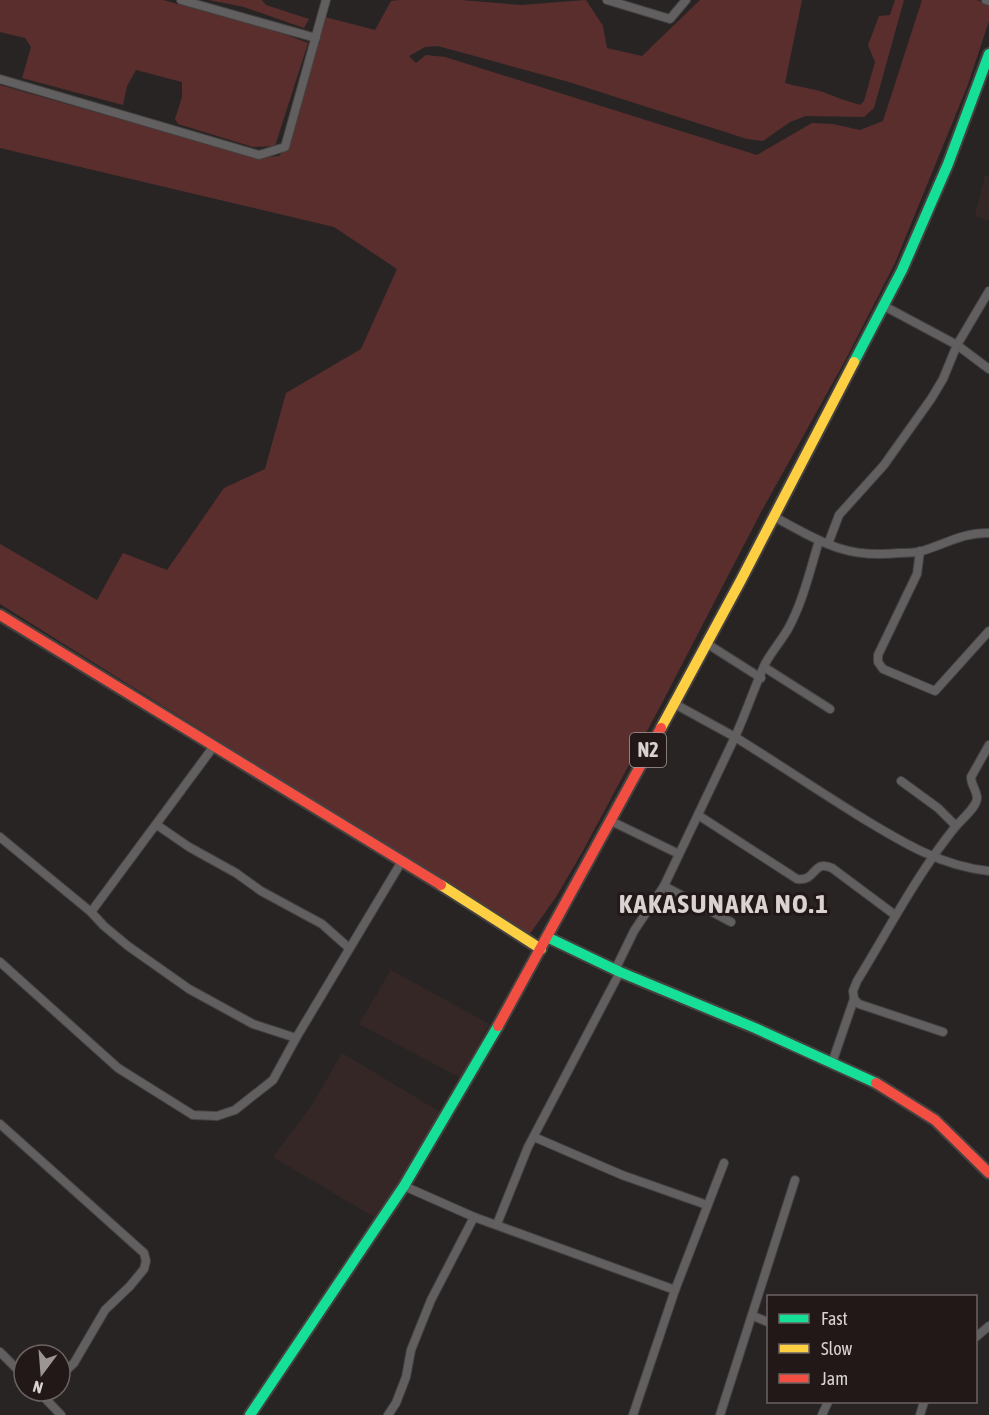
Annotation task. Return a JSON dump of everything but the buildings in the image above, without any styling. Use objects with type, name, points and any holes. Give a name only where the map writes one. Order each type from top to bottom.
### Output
[{"type":"main road","name":"N2","points":[[250,1415],[404,1186],[466,1082],[611,821],[902,270],[948,164],[989,54]]},
{"type":"main road","points":[[0,615],[402,861],[541,949]]},
{"type":"main road","points":[[548,937],[617,971],[755,1028],[874,1082],[935,1120],[989,1173]]},
{"type":"street","points":[[180,0],[316,38]]},
{"type":"street","points":[[0,79],[259,155],[285,147],[326,0]]},
{"type":"street","points":[[607,0],[670,19],[686,0]]},
{"type":"street","points":[[828,544],[839,515],[884,465],[931,399],[943,379],[957,345],[989,291]]},
{"type":"street","points":[[884,306],[957,345],[989,369]]},
{"type":"street","points":[[773,516],[841,550],[874,556],[920,551],[964,535],[989,533]]},
{"type":"street","points":[[498,1224],[534,1137],[617,971],[634,931],[663,886],[735,737],[764,667],[774,647],[788,630],[794,618],[819,541]]},
{"type":"street","points":[[920,551],[916,574],[878,655],[878,662],[883,669],[935,691],[989,631]]},
{"type":"street","points":[[706,643],[761,678]]},
{"type":"street","points":[[764,667],[830,709]]},
{"type":"street","points":[[673,703],[735,737],[871,823],[933,858],[976,870],[989,871]]},
{"type":"street","points":[[832,1063],[854,999],[853,991],[857,981],[895,915],[933,858],[975,803],[977,797],[971,777],[989,745]]},
{"type":"street","points":[[91,912],[214,746]]},
{"type":"street","points":[[902,781],[938,808],[956,826]]},
{"type":"street","points":[[698,815],[797,879],[804,880],[811,876],[818,866],[824,864],[832,868],[895,915]]},
{"type":"street","points":[[611,821],[679,854]]},
{"type":"street","points":[[157,825],[189,847],[236,873],[261,891],[322,924],[349,948]]},
{"type":"street","points":[[0,837],[91,912],[104,927],[189,989],[253,1024],[297,1038]]},
{"type":"street","points":[[0,962],[118,1068],[193,1115],[217,1116],[235,1110],[273,1080],[402,861]]},
{"type":"street","points":[[663,886],[731,922]]},
{"type":"street","points":[[854,999],[868,1007],[943,1032]]},
{"type":"street","points":[[0,1124],[144,1253],[146,1261],[144,1269],[130,1287],[105,1310],[72,1365]]},
{"type":"street","points":[[534,1137],[622,1175],[707,1205]]},
{"type":"street","points":[[633,1415],[675,1290],[724,1163]]},
{"type":"street","points":[[720,1415],[795,1180]]},
{"type":"street","points":[[404,1186],[474,1217],[675,1290]]},
{"type":"street","points":[[388,1415],[396,1403],[406,1377],[411,1350],[431,1300],[474,1217]]},
{"type":"street","points":[[753,1316],[767,1322]]},
{"type":"street","points":[[977,1336],[989,1326]]},
{"type":"street","points":[[0,1352],[12,1364]]},
{"type":"street","points":[[51,1403],[61,1415]]},
{"type":"shaded area","points":[[0,0],[163,0],[276,31],[308,43],[275,146],[253,147],[178,124],[175,119],[182,97],[182,82],[136,70],[127,86],[123,105],[22,78],[31,47],[25,38],[0,32]]},
{"type":"shaded area","points":[[209,0],[262,0],[266,5],[309,19],[304,28],[244,7]]},
{"type":"shaded area","points":[[460,0],[521,5],[586,0],[603,26],[607,48],[642,56],[700,0],[802,0],[785,83],[860,105],[864,101],[875,62],[868,45],[879,16],[890,15],[895,0],[904,0],[874,108],[864,117],[806,116],[790,122],[763,141],[747,139],[569,82],[438,46],[425,47],[409,56],[416,63],[426,55],[445,57],[757,155],[812,123],[833,124],[860,130],[883,121],[922,0],[976,0],[989,4],[989,21],[967,87],[895,263],[584,849],[556,897],[529,935],[0,604],[0,544],[97,600],[123,553],[167,570],[224,488],[265,469],[286,393],[361,349],[397,269],[334,227],[0,148],[0,85],[256,158],[279,156],[291,142],[325,17],[375,30],[391,1]]},
{"type":"shaded area","points":[[985,175],[989,177],[989,221],[975,216]]},
{"type":"shaded area","points":[[391,970],[489,1024],[461,1078],[359,1024]]},
{"type":"shaded area","points":[[342,1053],[440,1112],[412,1162],[374,1217],[273,1157],[312,1105]]},
{"type":"traffic: fast","points":[[854,362],[902,270],[948,164],[989,54]]},
{"type":"traffic: fast","points":[[547,937],[620,972],[755,1028],[876,1083]]},
{"type":"traffic: fast","points":[[250,1415],[404,1186],[498,1026]]},
{"type":"traffic: slow","points":[[661,728],[854,362]]},
{"type":"traffic: slow","points":[[441,885],[541,949]]},
{"type":"traffic: jam","points":[[0,615],[441,885]]},
{"type":"traffic: jam","points":[[498,1026],[661,728]]},
{"type":"traffic: jam","points":[[876,1083],[935,1120],[989,1173]]},
{"type":"district","name":"KAKASUNAKA NO.1","points":[[724,904]]}]
